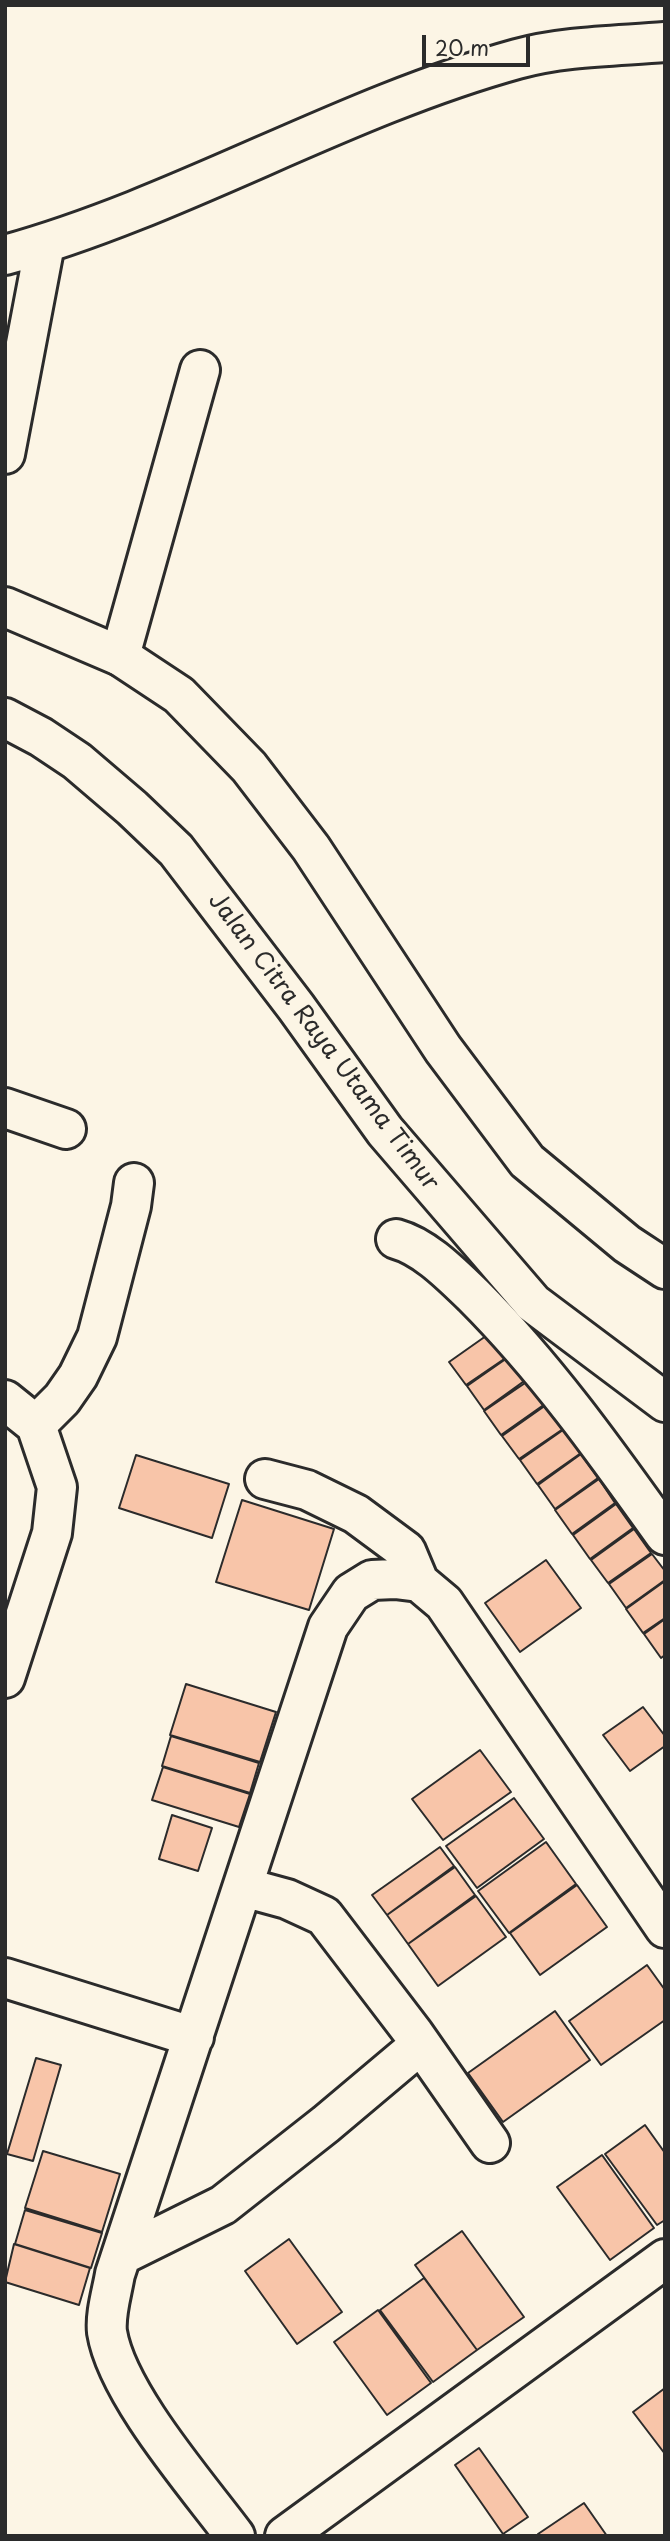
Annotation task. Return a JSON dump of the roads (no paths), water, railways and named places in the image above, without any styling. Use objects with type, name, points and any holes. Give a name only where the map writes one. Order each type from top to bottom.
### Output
[{"type":"street","points":[[5,255],[45,244],[122,216],[416,93],[519,58],[579,49],[665,43]]},
{"type":"street","points":[[5,454],[45,244]]},
{"type":"street","points":[[120,656],[200,370]]},
{"type":"street","points":[[5,607],[120,656],[179,695],[249,766],[311,848],[443,1049],[527,1161],[627,1244],[665,1269]]},
{"type":"street","name":"Jalan Citra Raya Utama Timur","points":[[5,718],[41,737],[77,761],[176,850],[296,1007],[385,1131],[533,1303],[665,1402]]},
{"type":"street","points":[[5,1108],[66,1129]]},
{"type":"street","points":[[36,1425],[62,1399],[78,1376],[97,1337],[131,1206],[134,1183]]},
{"type":"street","points":[[396,1239],[417,1248],[440,1266],[496,1320],[584,1421],[665,1535]]},
{"type":"street","points":[[5,1400],[36,1425],[57,1487],[52,1533],[5,1678]]},
{"type":"street","points":[[265,1479],[307,1490],[356,1514],[406,1551],[419,1582],[444,1603],[665,1928]]},
{"type":"street","points":[[235,2536],[148,2420],[120,2373],[107,2331],[115,2274],[328,1627],[351,1593],[372,1580],[419,1582]]},
{"type":"street","points":[[243,1887],[287,1899],[324,1916],[421,2044],[490,2143]]},
{"type":"street","points":[[5,1978],[194,2036]]},
{"type":"street","points":[[121,2255],[223,2205],[421,2044]]},
{"type":"street","points":[[285,2536],[665,2259]]}]
